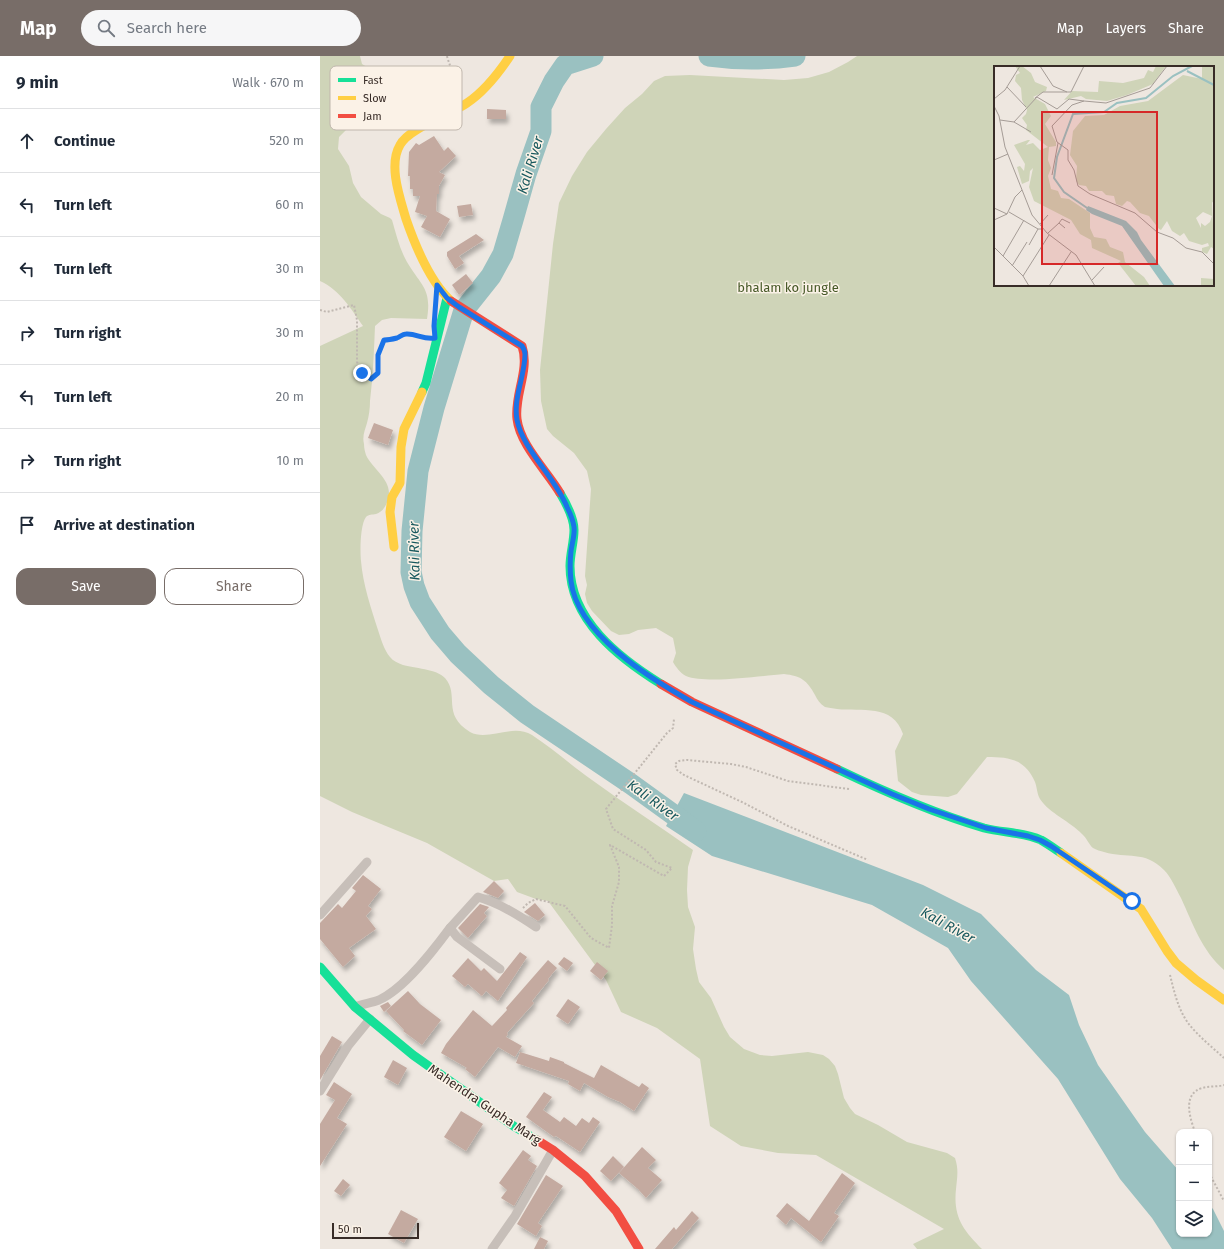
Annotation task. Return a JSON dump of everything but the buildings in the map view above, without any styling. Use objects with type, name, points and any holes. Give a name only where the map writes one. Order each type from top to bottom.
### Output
[{"type":"main road","points":[[462,105],[493,80],[510,56]]},
{"type":"main road","points":[[418,130],[406,138],[399,145],[394,163],[398,194],[408,223],[419,251],[437,285],[447,298],[522,346],[525,353],[517,405],[519,428],[525,441],[565,500],[574,526],[571,553],[572,582],[577,601],[600,634],[622,657],[665,687],[692,702],[892,794],[965,822],[986,828],[1028,836],[1051,846],[1141,909],[1148,917],[1172,959],[1184,971],[1224,1000]]},
{"type":"main road","points":[[394,547],[390,512],[392,497],[400,483],[402,461],[401,447],[404,429],[426,383],[447,298]]},
{"type":"main road","name":"Mahendra Gupha Marg","points":[[321,971],[355,1007],[413,1055],[515,1126],[553,1150],[586,1176],[616,1211],[639,1249]]},
{"type":"street","points":[[320,915],[367,862]]},
{"type":"street","points":[[355,1007],[379,1000],[403,984],[435,949],[450,928],[478,897],[488,900],[516,914],[536,927]]},
{"type":"street","points":[[450,928],[457,937],[500,969]]},
{"type":"street","points":[[320,1092],[348,1046],[370,1019]]},
{"type":"street","points":[[492,1249],[515,1216],[553,1150]]},
{"type":"path","points":[[447,56],[450,66]]},
{"type":"path","points":[[320,310],[327,312],[354,305],[357,320],[356,362],[362,373],[371,379],[378,373],[378,355],[384,340],[397,338],[404,334],[411,334],[430,339]]},
{"type":"path","points":[[516,914],[528,903],[536,899],[565,906],[591,938],[609,948],[612,925],[612,906],[619,882],[619,867],[610,845],[664,876],[672,868],[656,862],[646,850],[613,829],[606,809],[667,733],[673,728],[674,719]]},
{"type":"path","points":[[851,789],[788,781],[746,767],[731,764],[687,760],[679,761],[675,764],[676,770],[684,775],[744,803],[788,826],[868,860]]},
{"type":"path","points":[[1169,969],[1177,1002],[1187,1022],[1197,1034],[1224,1058]]},
{"type":"path","points":[[1193,1129],[1189,1109],[1190,1098],[1193,1093],[1200,1089],[1224,1085]]},
{"type":"path","points":[[1212,1179],[1224,1201]]},
{"type":"green space","points":[[320,56],[360,56],[362,64],[365,66],[330,66],[330,130],[346,130],[339,137],[338,149],[349,166],[353,183],[361,197],[381,214],[392,220],[402,252],[424,288],[428,300],[427,319],[391,318],[382,320],[375,326],[370,409],[363,441],[366,455],[383,478],[389,493],[387,503],[382,511],[367,516],[364,521],[361,539],[361,557],[362,570],[368,596],[380,637],[386,651],[394,661],[403,665],[431,671],[445,678],[451,691],[453,711],[456,718],[461,725],[470,732],[477,735],[484,735],[516,731],[532,735],[584,775],[693,850],[688,867],[687,890],[688,907],[695,927],[693,949],[696,969],[699,982],[711,998],[730,1037],[744,1049],[760,1055],[772,1056],[808,1052],[823,1055],[835,1066],[844,1098],[855,1114],[878,1125],[907,1142],[947,1153],[955,1158],[957,1178],[955,1199],[958,1215],[965,1229],[982,1249],[917,1249],[913,1244],[944,1229],[816,1155],[778,1153],[741,1146],[710,1126],[700,1059],[657,1028],[621,1012],[606,980],[548,901],[536,899],[517,892],[508,879],[494,881],[427,843],[352,812],[320,796],[320,346],[363,326],[339,295],[333,289],[320,281]]},
{"type":"green space","name":"bhalam ko jungle","points":[[857,56],[1224,56],[1224,970],[1216,963],[1204,946],[1181,898],[1164,870],[1157,864],[1143,857],[1113,854],[1093,848],[1084,836],[1044,804],[1039,797],[1031,774],[1026,768],[1016,761],[987,757],[957,794],[948,797],[921,795],[912,792],[898,781],[895,751],[903,734],[898,724],[892,717],[875,711],[846,710],[825,707],[806,682],[790,675],[784,674],[748,678],[719,679],[686,676],[680,672],[673,662],[676,653],[673,638],[656,628],[638,630],[629,634],[619,635],[611,631],[592,611],[587,603],[585,594],[587,585],[585,576],[591,489],[587,471],[574,453],[553,436],[547,429],[541,401],[540,370],[553,244],[559,203],[572,176],[587,152],[625,108],[642,94],[654,81],[665,76],[690,75],[784,80],[808,78],[829,72]]},
{"type":"water","points":[[684,793],[923,885],[981,914],[1036,970],[1069,995],[1079,1025],[1098,1065],[1145,1132],[1176,1168],[1176,1237],[1212,1237],[1212,1208],[1224,1231],[1224,1249],[1172,1249],[1152,1218],[1120,1179],[1058,1079],[971,981],[948,948],[872,905],[712,856],[666,826]]},
{"type":"waterway","name":"Kali River","points":[[593,56],[565,65],[554,81],[541,107],[541,131],[526,174],[503,254],[491,276],[464,310],[434,408],[418,471],[412,531],[411,572],[420,602],[440,633],[458,654],[491,685],[527,714],[631,784],[696,831]]},
{"type":"waterway","name":"Kali River","points":[[709,56],[752,59],[795,56]]},
{"type":"traffic: fast","points":[[422,392],[426,383],[447,298]]},
{"type":"traffic: fast","points":[[560,493],[569,510],[574,525],[570,566],[572,586],[578,604],[600,636],[629,662],[661,684]]},
{"type":"traffic: fast","points":[[837,769],[928,809],[984,828],[1034,837],[1061,853]]},
{"type":"traffic: fast","points":[[320,967],[355,1007],[413,1055],[515,1127],[537,1140]]},
{"type":"traffic: slow","points":[[462,107],[485,88],[496,76],[510,56]]},
{"type":"traffic: slow","points":[[416,130],[400,145],[395,162],[396,182],[406,219],[424,263],[436,284],[451,301]]},
{"type":"traffic: slow","points":[[394,547],[390,512],[392,497],[400,483],[401,447],[404,429],[422,392]]},
{"type":"traffic: slow","points":[[1061,853],[1141,909],[1176,963],[1196,980],[1224,1000]]},
{"type":"traffic: jam","points":[[451,301],[522,346],[524,364],[517,410],[519,429],[528,448],[560,493]]},
{"type":"traffic: jam","points":[[661,684],[692,702],[837,769]]},
{"type":"traffic: jam","points":[[537,1140],[553,1150],[585,1176],[616,1211],[639,1249]]},
{"type":"route","points":[[362,373],[371,379],[378,373],[378,355],[384,340],[397,338],[404,334],[411,334],[430,339],[435,338],[434,326],[437,285],[447,298],[459,307],[522,346],[524,349],[525,353],[517,405],[519,428],[525,441],[565,500],[570,513],[574,526],[571,553],[572,582],[577,601],[600,634],[622,657],[665,687],[692,702],[892,794],[965,822],[1040,840],[1132,901]]}]
